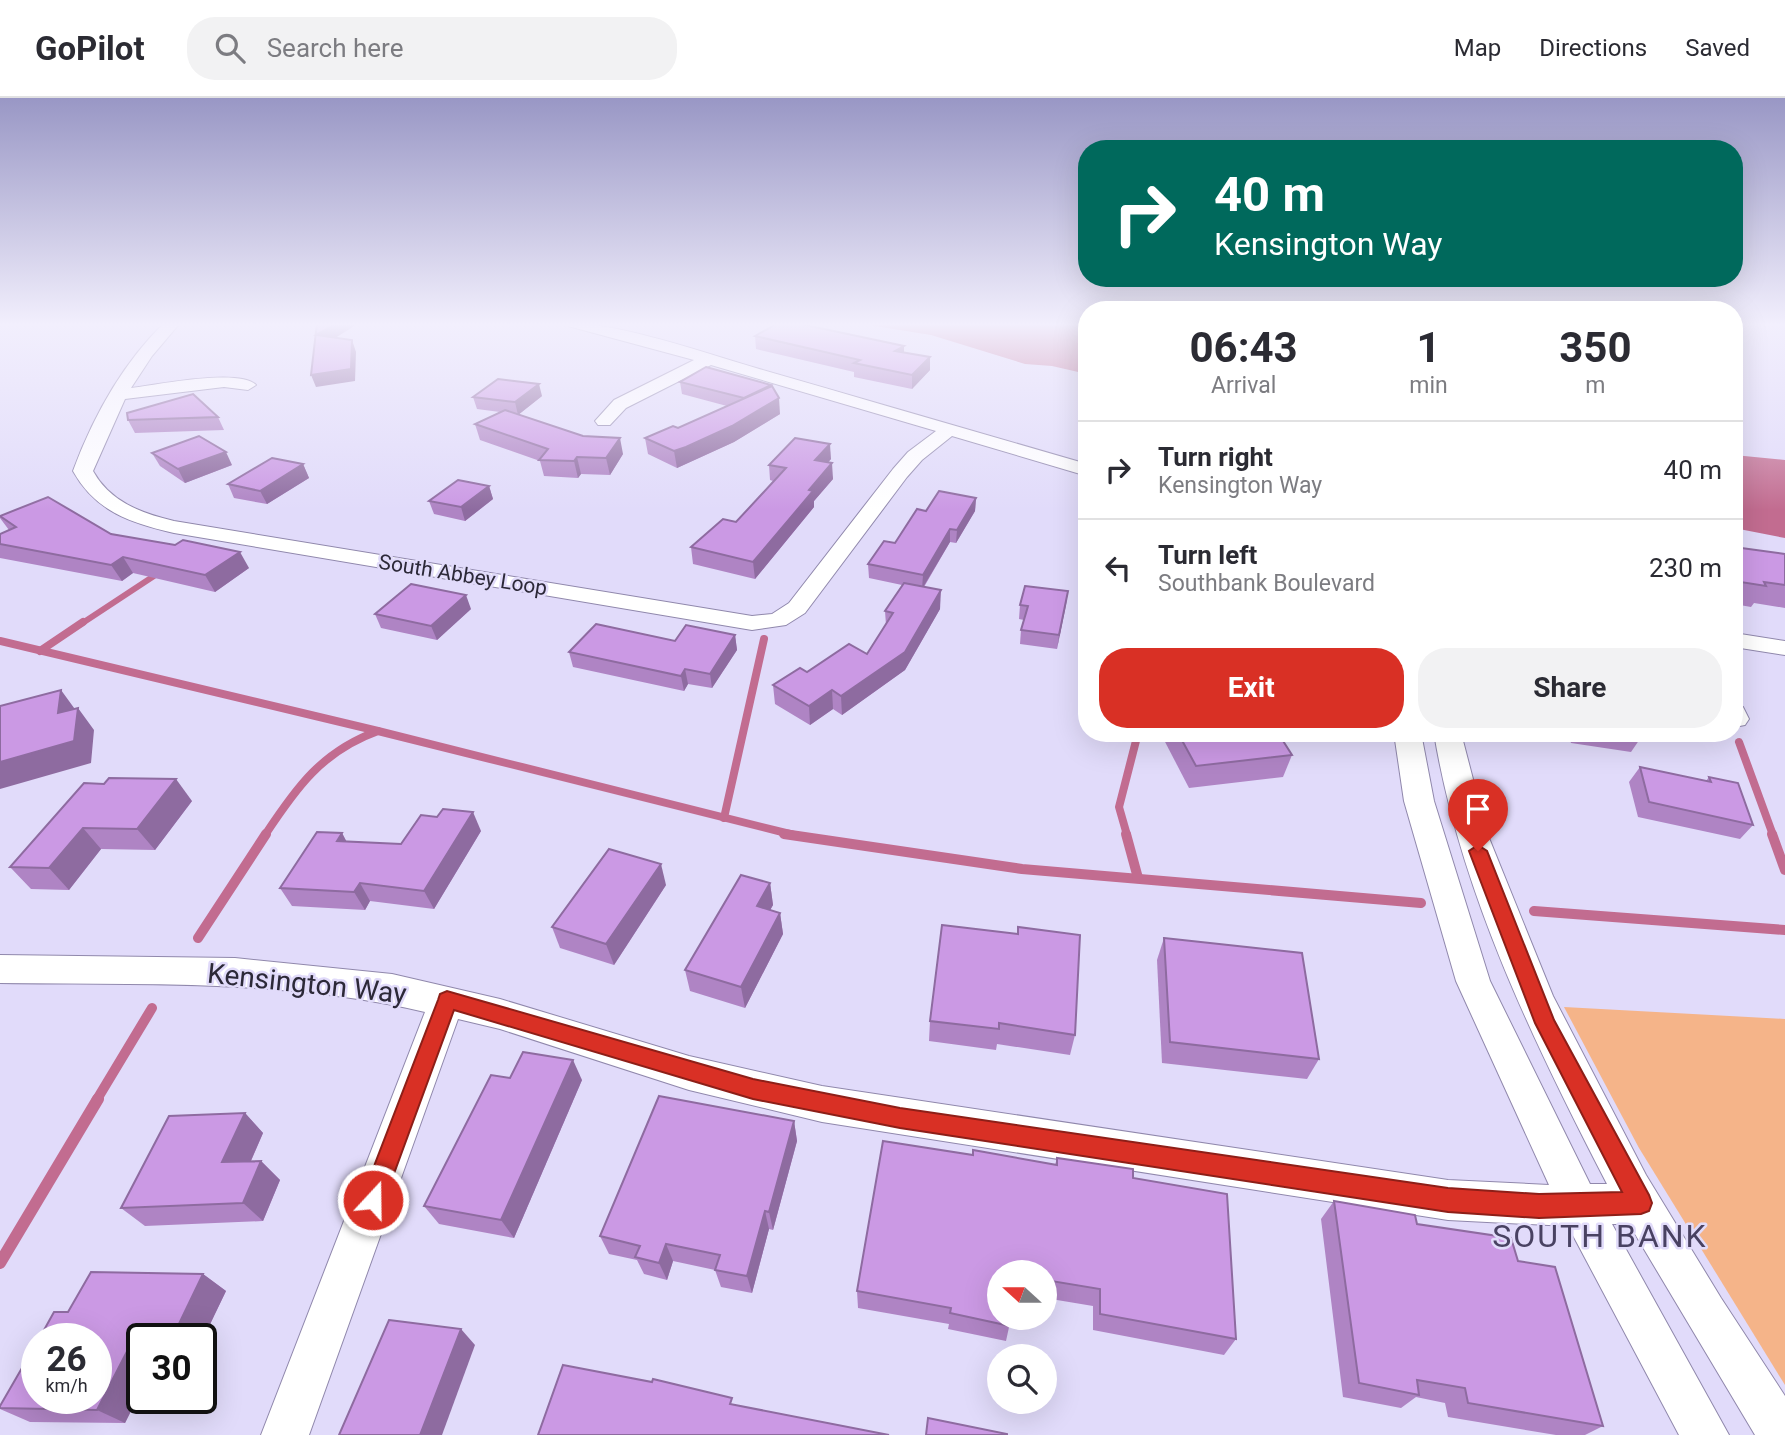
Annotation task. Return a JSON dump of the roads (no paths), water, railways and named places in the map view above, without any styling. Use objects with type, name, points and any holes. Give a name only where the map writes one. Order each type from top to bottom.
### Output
[{"type":"street","name":"South Abbey Loop","points":[[125,385],[88,456],[83,471],[102,500],[145,520],[752,623],[778,620],[797,608],[915,456],[950,429]]},
{"type":"street","points":[[120,394],[196,385]]},
{"type":"street","points":[[604,421],[620,404],[657,385]]},
{"type":"street","points":[[800,385],[1078,467]]},
{"type":"street","points":[[1743,641],[1785,648]]},
{"type":"street","points":[[1409,742],[1419,801],[1473,981],[1579,1205],[1705,1435]]},
{"type":"street","points":[[1449,742],[1459,790],[1478,851],[1529,987],[1595,1121],[1641,1203],[1697,1301],[1783,1435]]},
{"type":"street","name":"Kensington Way","points":[[0,969],[286,975],[393,989],[447,1000],[702,1076],[900,1118],[1448,1200],[1539,1206],[1641,1203]]},
{"type":"street","points":[[285,1435],[447,1000]]},
{"type":"waterway","points":[[81,624],[160,572]]},
{"type":"waterway","points":[[41,651],[83,622]]},
{"type":"waterway","points":[[724,818],[764,639]]},
{"type":"waterway","points":[[0,641],[41,651]]},
{"type":"waterway","points":[[41,651],[378,731]]},
{"type":"waterway","points":[[265,835],[300,787],[326,760],[358,739],[378,731]]},
{"type":"waterway","points":[[378,731],[724,818]]},
{"type":"waterway","points":[[1127,835],[1119,807],[1136,742]]},
{"type":"waterway","points":[[1739,742],[1773,835]]},
{"type":"waterway","points":[[724,818],[794,835]]},
{"type":"waterway","points":[[198,938],[266,834]]},
{"type":"waterway","points":[[784,834],[1022,869],[1421,903]]},
{"type":"waterway","points":[[1126,834],[1138,878]]},
{"type":"waterway","points":[[1772,834],[1785,870]]},
{"type":"waterway","points":[[1534,911],[1785,930]]},
{"type":"waterway","points":[[96,1101],[152,1008]]},
{"type":"waterway","points":[[0,1263],[98,1099]]},
{"type":"district","name":"SOUTH BANK","points":[[1600,1236]]}]
